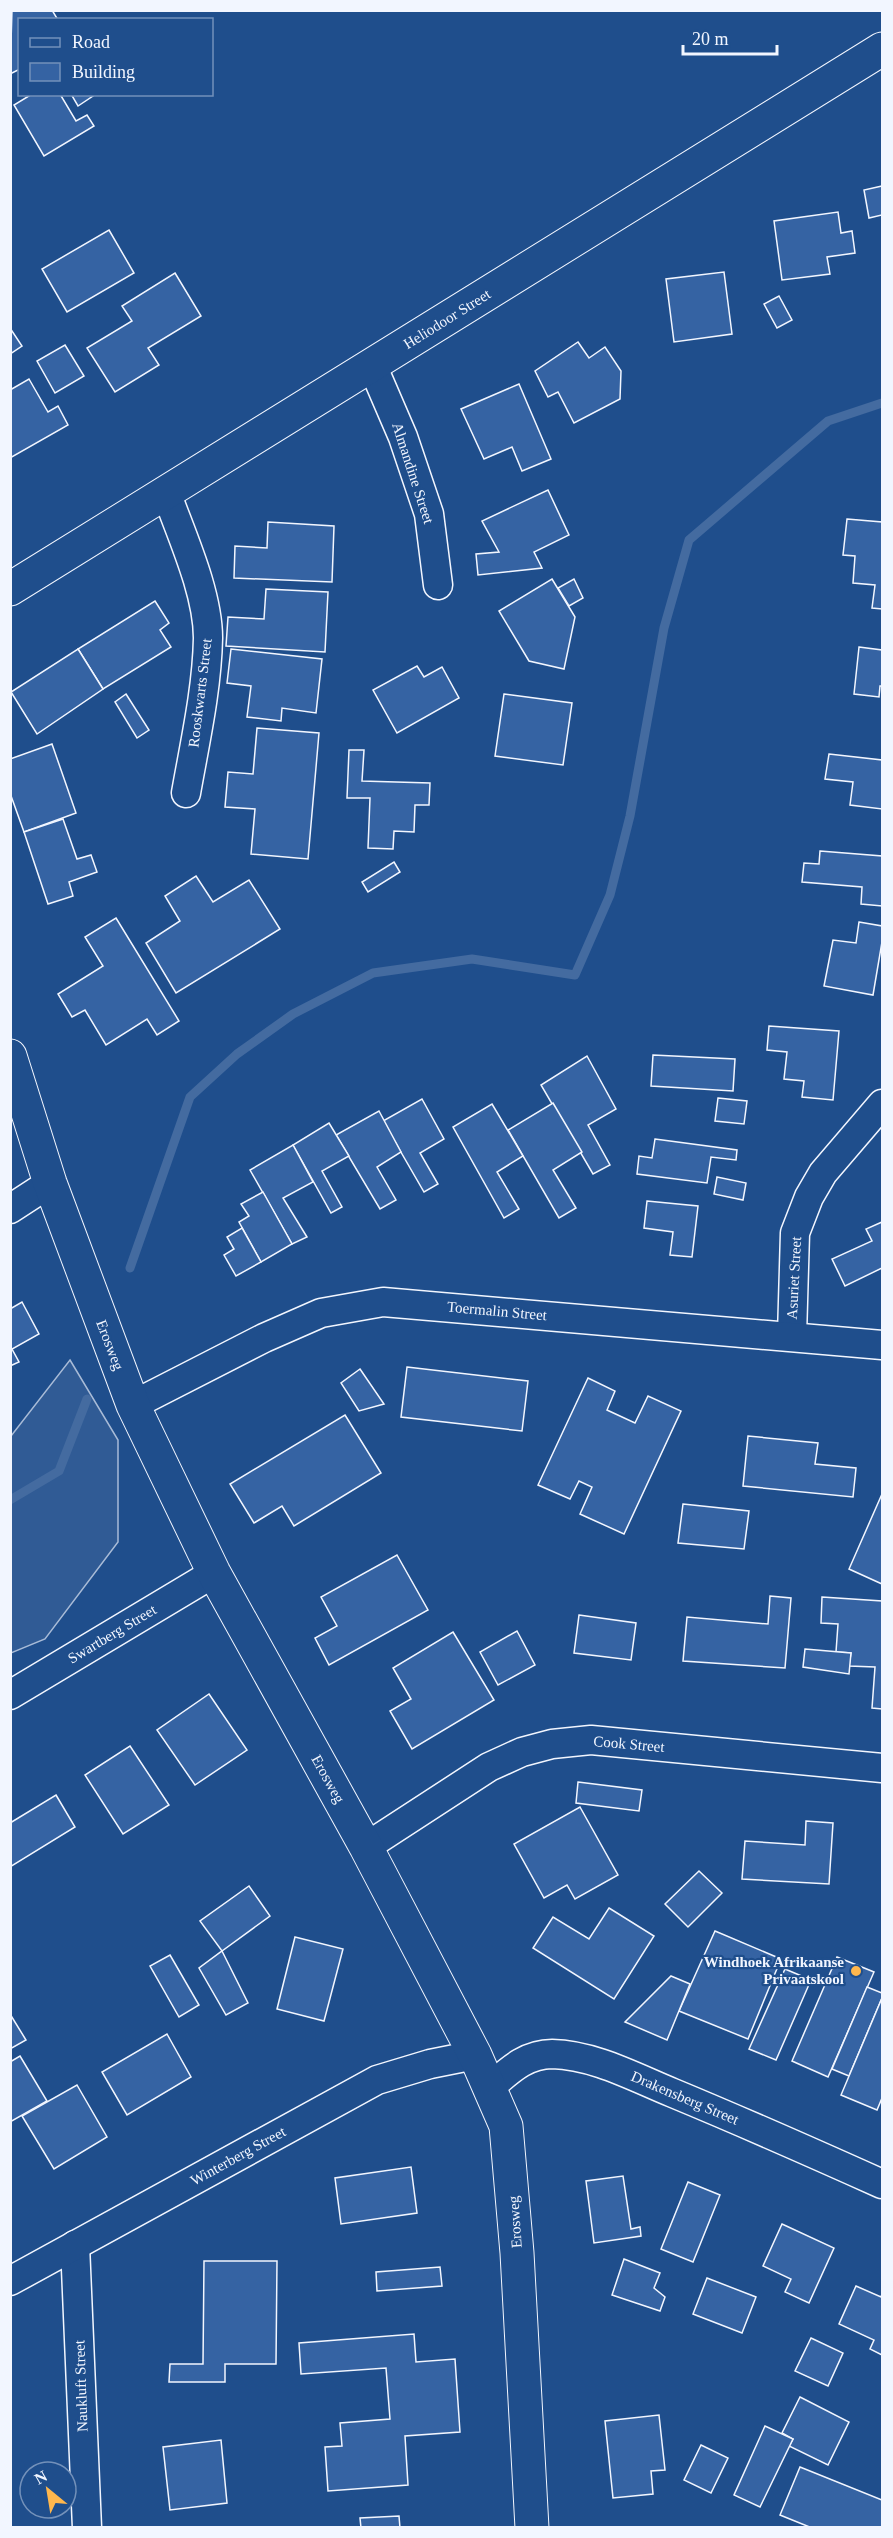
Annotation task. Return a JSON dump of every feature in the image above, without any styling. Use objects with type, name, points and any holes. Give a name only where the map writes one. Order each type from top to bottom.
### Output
[{"type":"street","name":"Heliodoor Street","points":[[10,588],[882,49]]},
{"type":"street","name":"Almandine Street","points":[[372,365],[404,437],[429,514],[438,585]]},
{"type":"street","name":"Rooskwarts Street","points":[[166,492],[198,580],[208,636],[204,685],[186,793]]},
{"type":"street","name":"Erosweg","points":[[10,1056],[50,1183],[133,1405],[214,1573],[366,1847],[475,2055],[506,2126],[511,2172],[532,2528]]},
{"type":"street","name":"Asuriet Street","points":[[792,1336],[795,1233],[809,1197],[823,1173],[882,1104]]},
{"type":"street","points":[[10,1209],[50,1183]]},
{"type":"street","name":"Toermalin Street","points":[[133,1405],[264,1338],[321,1313],[383,1302],[882,1345]]},
{"type":"street","name":"Swartberg Street","points":[[10,1695],[214,1573]]},
{"type":"street","name":"Cook Street","points":[[366,1847],[489,1767],[522,1752],[552,1744],[591,1740],[882,1768]]},
{"type":"street","name":"Drakensberg Street","points":[[489,2088],[522,2060],[550,2054],[580,2058],[606,2065],[882,2184]]},
{"type":"street","name":"Winterberg Street","points":[[10,2281],[377,2080],[430,2064],[475,2055]]},
{"type":"street","name":"Naukluft Street","points":[[75,2245],[87,2528]]},
{"type":"shaded area","points":[[70,1360],[118,1440],[118,1542],[45,1639],[11,1653],[11,1436]]},
{"type":"building","points":[[12,10],[52,10],[57,18],[18,18],[18,70],[10,74]]},
{"type":"building","points":[[29,96],[61,96],[76,121],[87,115],[94,126],[44,156],[14,105]]},
{"type":"building","points":[[72,96],[93,96],[78,106]]},
{"type":"building","points":[[882,186],[882,215],[869,218],[864,190]]},
{"type":"building","points":[[838,212],[841,233],[852,231],[855,253],[827,257],[830,274],[782,280],[774,221]]},
{"type":"building","points":[[109,230],[134,273],[67,312],[42,269]]},
{"type":"building","points":[[724,272],[732,334],[674,342],[666,279]]},
{"type":"building","points":[[175,273],[201,316],[148,348],[159,365],[115,392],[87,348],[132,321],[122,306]]},
{"type":"building","points":[[779,296],[792,320],[777,328],[764,304]]},
{"type":"building","points":[[10,328],[22,346],[10,354]]},
{"type":"building","points":[[578,342],[589,358],[605,347],[621,371],[620,399],[574,423],[558,392],[548,397],[535,371]]},
{"type":"building","points":[[65,345],[84,376],[55,393],[37,361]]},
{"type":"building","points":[[29,379],[48,412],[58,406],[68,425],[10,458],[10,390]]},
{"type":"building","points":[[519,384],[551,459],[522,471],[512,447],[484,459],[461,409]]},
{"type":"building","points":[[548,490],[569,535],[534,552],[542,568],[478,575],[476,554],[499,552],[482,521]]},
{"type":"building","points":[[847,519],[882,522],[882,609],[872,608],[875,585],[853,583],[855,556],[843,555]]},
{"type":"building","points":[[268,522],[334,526],[332,582],[234,578],[235,546],[267,548]]},
{"type":"building","points":[[552,579],[575,617],[564,669],[529,661],[499,611]]},
{"type":"building","points":[[574,579],[583,598],[569,606],[558,588]]},
{"type":"building","points":[[266,589],[328,592],[325,652],[226,646],[228,617],[264,619]]},
{"type":"building","points":[[155,601],[169,623],[160,630],[171,647],[103,689],[78,649]]},
{"type":"building","points":[[859,647],[882,650],[882,686],[880,686],[879,697],[854,694]]},
{"type":"building","points":[[78,649],[103,689],[37,734],[11,692]]},
{"type":"building","points":[[231,649],[322,659],[316,713],[282,708],[281,721],[247,717],[251,686],[227,683]]},
{"type":"building","points":[[417,666],[424,677],[442,667],[459,698],[397,733],[373,690]]},
{"type":"building","points":[[126,694],[149,730],[137,738],[115,702]]},
{"type":"building","points":[[504,694],[572,703],[563,765],[495,756]]},
{"type":"building","points":[[257,728],[319,733],[308,859],[251,854],[255,809],[225,807],[228,772],[253,774]]},
{"type":"building","points":[[52,744],[76,813],[24,832],[10,793],[10,759]]},
{"type":"building","points":[[349,750],[364,750],[362,781],[430,783],[429,805],[415,805],[414,832],[394,831],[393,849],[368,848],[370,798],[347,798]]},
{"type":"building","points":[[829,754],[882,760],[882,809],[850,805],[853,782],[825,779]]},
{"type":"building","points":[[63,819],[77,859],[91,855],[97,872],[69,882],[73,896],[48,904],[24,832]]},
{"type":"building","points":[[820,851],[882,856],[882,906],[861,904],[862,887],[802,882],[804,863],[819,864]]},
{"type":"building","points":[[394,862],[400,872],[368,892],[362,882]]},
{"type":"building","points":[[196,876],[213,902],[249,880],[280,929],[176,993],[146,943],[180,921],[165,896]]},
{"type":"building","points":[[116,918],[179,1021],[157,1035],[147,1019],[106,1045],[85,1010],[72,1017],[58,994],[103,966],[85,937]]},
{"type":"building","points":[[859,922],[882,926],[882,942],[873,995],[824,986],[833,940],[856,943]]},
{"type":"building","points":[[769,1026],[839,1031],[833,1100],[802,1097],[804,1081],[784,1079],[787,1052],[767,1050]]},
{"type":"building","points":[[653,1055],[735,1059],[733,1091],[651,1086]]},
{"type":"building","points":[[587,1056],[616,1109],[588,1125],[610,1165],[593,1174],[541,1085]]},
{"type":"building","points":[[718,1098],[747,1101],[744,1124],[715,1121]]},
{"type":"building","points":[[422,1099],[444,1139],[420,1153],[438,1184],[424,1192],[383,1121]]},
{"type":"building","points":[[553,1103],[582,1152],[553,1170],[576,1208],[559,1218],[508,1130]]},
{"type":"building","points":[[492,1104],[523,1156],[497,1172],[519,1209],[504,1218],[453,1127]]},
{"type":"building","points":[[379,1111],[401,1152],[377,1167],[396,1200],[380,1209],[336,1135]]},
{"type":"building","points":[[329,1123],[349,1156],[322,1171],[342,1207],[331,1213],[293,1145]]},
{"type":"building","points":[[655,1139],[737,1150],[736,1160],[711,1157],[707,1183],[637,1174],[639,1156],[652,1158]]},
{"type":"building","points":[[293,1145],[313,1182],[283,1198],[307,1237],[292,1244],[250,1170]]},
{"type":"building","points":[[717,1177],[746,1183],[743,1200],[714,1194]]},
{"type":"building","points":[[263,1192],[292,1244],[261,1262],[239,1222],[249,1216],[241,1204]]},
{"type":"building","points":[[647,1201],[698,1206],[692,1257],[670,1255],[673,1232],[644,1228]]},
{"type":"building","points":[[882,1222],[882,1268],[845,1286],[832,1259],[872,1241],[866,1229]]},
{"type":"building","points":[[242,1228],[261,1262],[236,1276],[224,1255],[234,1249],[227,1237]]},
{"type":"building","points":[[22,1302],[39,1334],[12,1349],[19,1362],[10,1366],[10,1309]]},
{"type":"building","points":[[407,1367],[528,1381],[522,1431],[401,1417]]},
{"type":"building","points":[[360,1369],[384,1404],[359,1411],[341,1383]]},
{"type":"building","points":[[588,1378],[615,1391],[607,1410],[635,1423],[648,1396],[681,1411],[624,1534],[580,1514],[592,1487],[579,1481],[570,1499],[538,1485]]},
{"type":"building","points":[[345,1415],[381,1473],[294,1526],[282,1506],[254,1523],[230,1484]]},
{"type":"building","points":[[748,1436],[818,1443],[815,1464],[856,1468],[853,1497],[743,1486]]},
{"type":"building","points":[[882,1494],[882,1584],[849,1569]]},
{"type":"building","points":[[683,1504],[749,1511],[744,1549],[678,1543]]},
{"type":"building","points":[[397,1555],[428,1610],[329,1665],[315,1638],[337,1626],[321,1597]]},
{"type":"building","points":[[770,1596],[791,1598],[785,1668],[683,1661],[687,1617],[768,1624]]},
{"type":"building","points":[[822,1597],[882,1601],[882,1709],[872,1708],[875,1667],[849,1666],[851,1653],[836,1652],[838,1624],[821,1623]]},
{"type":"building","points":[[579,1615],[636,1623],[631,1660],[574,1653]]},
{"type":"building","points":[[517,1631],[535,1665],[498,1685],[480,1652]]},
{"type":"building","points":[[453,1632],[494,1700],[412,1749],[390,1711],[411,1699],[393,1668]]},
{"type":"building","points":[[805,1649],[851,1653],[849,1674],[803,1667]]},
{"type":"building","points":[[209,1694],[247,1750],[195,1785],[157,1730]]},
{"type":"building","points":[[130,1746],[169,1805],[123,1834],[85,1775]]},
{"type":"building","points":[[578,1782],[642,1790],[639,1811],[576,1803]]},
{"type":"building","points":[[56,1795],[75,1827],[10,1867],[10,1823]]},
{"type":"building","points":[[580,1807],[618,1875],[575,1899],[567,1885],[544,1898],[514,1844]]},
{"type":"building","points":[[806,1821],[833,1823],[829,1884],[742,1879],[745,1841],[805,1845]]},
{"type":"building","points":[[699,1871],[722,1893],[688,1927],[665,1904]]},
{"type":"building","points":[[249,1886],[270,1916],[222,1951],[200,1921]]},
{"type":"building","points":[[609,1908],[654,1936],[614,1999],[533,1948],[553,1917],[589,1939]]},
{"type":"building","points":[[715,1931],[781,1959],[748,2039],[679,2011]]},
{"type":"building","points":[[295,1937],[343,1949],[324,2021],[277,2009]]},
{"type":"building","points":[[222,1951],[248,2003],[226,2015],[199,1968]]},
{"type":"building","points":[[170,1955],[199,2005],[179,2017],[150,1966]]},
{"type":"building","points":[[837,1957],[874,1972],[828,2077],[792,2061]]},
{"type":"building","points":[[785,1969],[811,1980],[776,2060],[749,2049]]},
{"type":"building","points":[[671,1976],[690,1984],[667,2040],[625,2022]]},
{"type":"building","points":[[867,1987],[882,1993],[882,1998],[849,2076],[832,2069]]},
{"type":"building","points":[[882,1998],[882,2098],[877,2110],[841,2095]]},
{"type":"building","points":[[10,2014],[26,2040],[10,2049]]},
{"type":"building","points":[[167,2034],[191,2077],[127,2115],[102,2072]]},
{"type":"building","points":[[20,2056],[47,2101],[10,2122],[10,2062]]},
{"type":"building","points":[[77,2085],[107,2137],[54,2169],[22,2116]]},
{"type":"building","points":[[411,2167],[417,2213],[341,2224],[335,2178]]},
{"type":"building","points":[[623,2176],[631,2229],[640,2227],[641,2236],[594,2243],[586,2181]]},
{"type":"building","points":[[688,2182],[720,2195],[693,2262],[661,2249]]},
{"type":"building","points":[[782,2224],[834,2248],[809,2303],[785,2292],[791,2279],[763,2266]]},
{"type":"building","points":[[624,2259],[660,2273],[654,2288],[665,2297],[660,2311],[612,2295]]},
{"type":"building","points":[[204,2261],[277,2261],[276,2364],[225,2364],[225,2382],[169,2382],[170,2364],[203,2364]]},
{"type":"building","points":[[440,2267],[442,2286],[377,2291],[376,2272]]},
{"type":"building","points":[[707,2278],[756,2297],[742,2333],[693,2314]]},
{"type":"building","points":[[856,2286],[881,2297],[882,2294],[882,2355],[870,2349],[874,2340],[839,2324]]},
{"type":"building","points":[[414,2334],[416,2362],[455,2359],[460,2432],[405,2436],[408,2485],[328,2491],[325,2447],[342,2446],[340,2423],[390,2419],[386,2368],[301,2374],[299,2343]]},
{"type":"building","points":[[811,2338],[843,2353],[828,2386],[795,2371]]},
{"type":"building","points":[[800,2397],[849,2422],[828,2465],[789,2446],[793,2439],[782,2433]]},
{"type":"building","points":[[659,2415],[665,2470],[651,2471],[653,2494],[613,2498],[605,2421]]},
{"type":"building","points":[[765,2426],[793,2439],[760,2507],[734,2495]]},
{"type":"building","points":[[221,2440],[227,2503],[170,2510],[163,2447]]},
{"type":"building","points":[[701,2445],[728,2458],[711,2493],[684,2480]]},
{"type":"building","points":[[800,2467],[882,2500],[882,2528],[812,2528],[780,2515]]},
{"type":"building","points":[[399,2516],[400,2528],[361,2528],[360,2518]]},
{"type":"waterway","points":[[130,1268],[190,1097],[237,1054],[293,1014],[373,973],[472,959],[575,975],[610,895],[630,816],[664,628],[689,540],[828,421],[882,403]]},
{"type":"waterway","points":[[10,1500],[59,1471],[87,1399]]},
{"type":"place","name":"Windhoek Afrikaanse Privaatskool","points":[[856,1971]]}]
